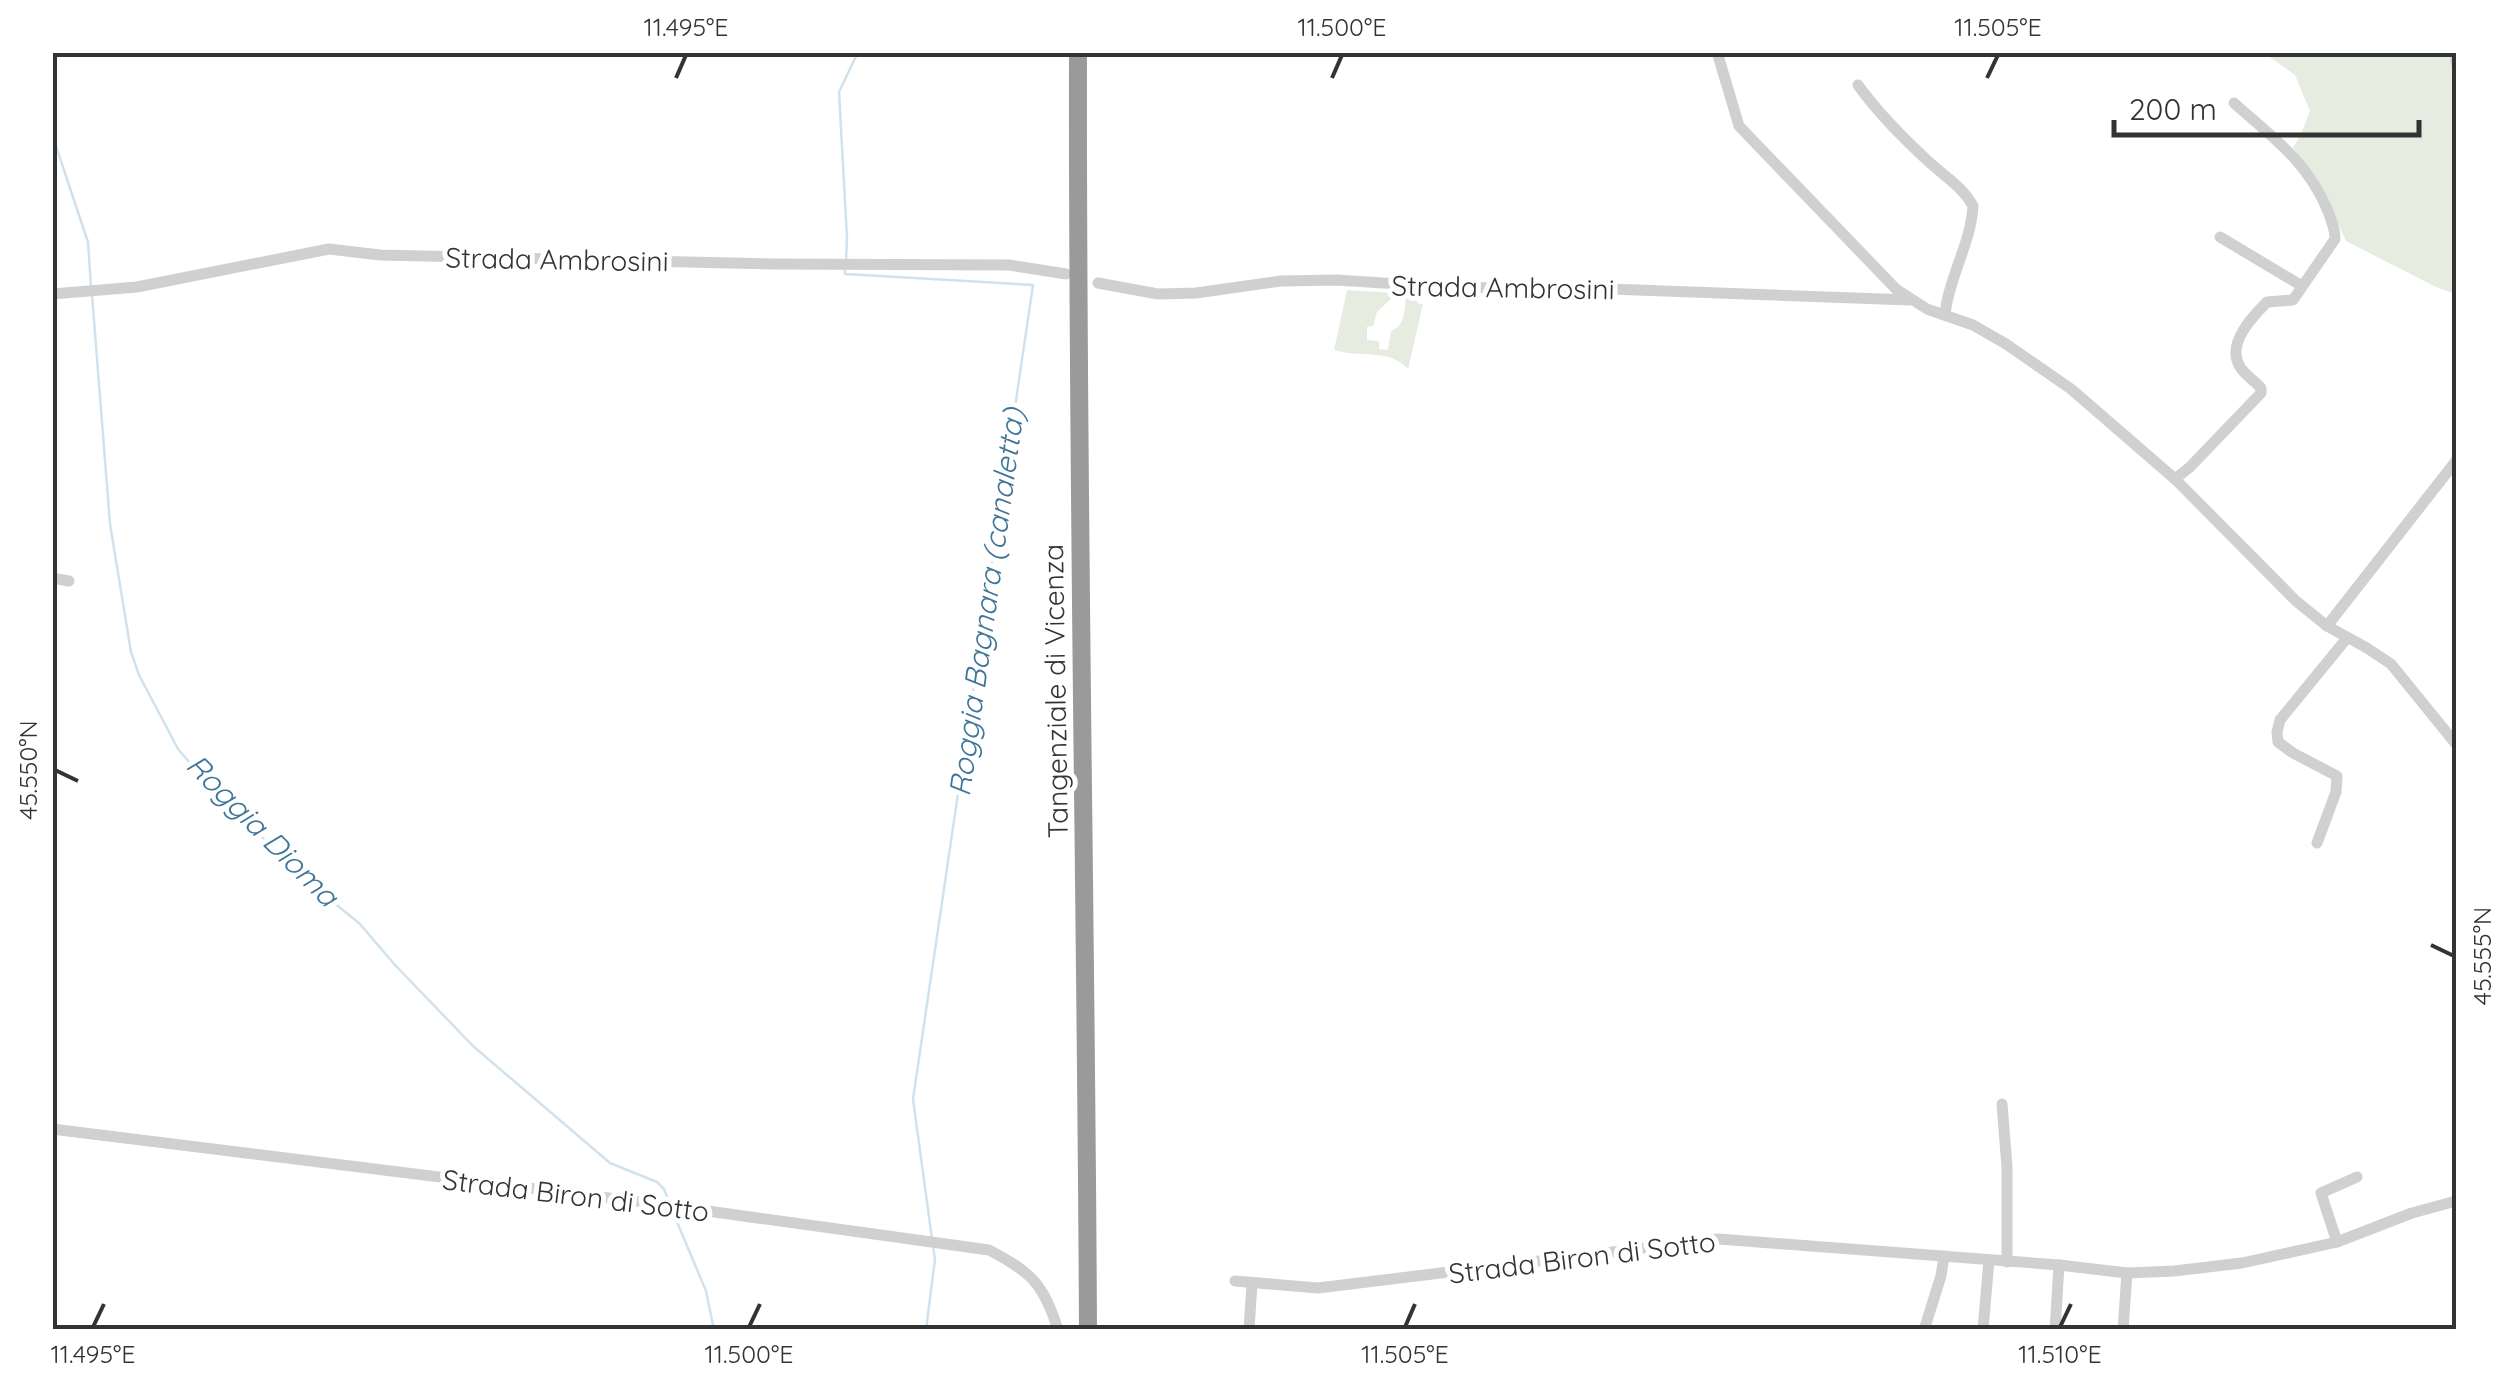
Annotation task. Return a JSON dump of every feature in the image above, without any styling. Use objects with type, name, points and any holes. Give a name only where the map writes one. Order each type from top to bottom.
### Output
[{"type":"highway","name":"Tangenziale di Vicenza","points":[[1078,52],[1088,1330]]},
{"type":"street","points":[[1717,52],[1739,126],[1896,289],[1910,300],[1974,325],[2071,389],[2175,479],[2296,601],[2327,626],[2391,664],[2456,744]]},
{"type":"street","points":[[2455,52],[2456,62]]},
{"type":"street","points":[[1858,85],[1873,106],[1931,164],[1953,180],[1973,206],[1947,293],[1945,314]]},
{"type":"street","points":[[2175,479],[2258,398],[2261,388],[2239,367],[2237,357],[2240,338],[2256,312],[2267,302],[2293,300],[2335,239],[2319,190],[2303,165],[2234,103]]},
{"type":"street","points":[[2220,237],[2302,286]]},
{"type":"street","name":"Strada Ambrosini","points":[[52,294],[137,287],[329,249],[380,255],[775,264],[1009,264],[1066,274]]},
{"type":"street","name":"Strada Ambrosini","points":[[1098,283],[1158,294],[1196,293],[1282,280],[1336,280],[1431,287],[1910,300]]},
{"type":"street","points":[[2327,626],[2456,461]]},
{"type":"street","points":[[52,578],[69,581]]},
{"type":"street","points":[[2316,843],[2336,792],[2336,776],[2292,753],[2278,742],[2277,732],[2291,705],[2347,638]]},
{"type":"street","points":[[2002,1104],[2007,1262]]},
{"type":"street","name":"Strada Biron di Sotto","points":[[52,1129],[657,1204],[989,1250],[1032,1276],[1050,1303],[1058,1330]]},
{"type":"street","points":[[2337,1242],[2320,1192],[2357,1178]]},
{"type":"street","name":"Strada Biron di Sotto","points":[[1235,1280],[1318,1288],[1719,1239],[2127,1273],[2174,1271],[2242,1263],[2337,1242],[2412,1213],[2456,1202]]},
{"type":"street","points":[[1924,1330],[1944,1256]]},
{"type":"street","points":[[1983,1330],[1989,1260]]},
{"type":"street","points":[[2054,1330],[2059,1266]]},
{"type":"street","points":[[2123,1330],[2127,1273]]},
{"type":"street","points":[[1249,1330],[1252,1283]]},
{"type":"shaded area","points":[[2264,53],[2456,53],[2456,294],[2346,241],[2322,187],[2293,148],[2310,111],[2295,75]]},
{"type":"shaded area","points":[[1347,290],[1394,293],[1377,312],[1373,326],[1367,327],[1367,340],[1379,341],[1379,349],[1388,350],[1391,331],[1400,325],[1404,315],[1406,293],[1426,293],[1425,297],[1419,296],[1417,303],[1423,304],[1408,369],[1392,358],[1334,350]]},
{"type":"waterway","name":"Roggia Bagnara (canaletta)","points":[[846,262],[839,92],[858,52]]},
{"type":"waterway","name":"Roggia Dioma","points":[[52,134],[88,242],[91,287]]},
{"type":"waterway","name":"Roggia Bagnara (canaletta)","points":[[845,270],[845,274],[1033,285],[913,1099],[932,1239]]},
{"type":"waterway","name":"Roggia Dioma","points":[[92,295],[110,524],[131,652],[178,749],[302,877],[359,923],[473,1046],[610,1163],[657,1182],[669,1202]]},
{"type":"waterway","name":"Roggia Dioma","points":[[672,1210],[706,1291],[714,1330]]},
{"type":"waterway","name":"Roggia Bagnara (canaletta)","points":[[926,1330],[935,1259],[933,1247]]}]
